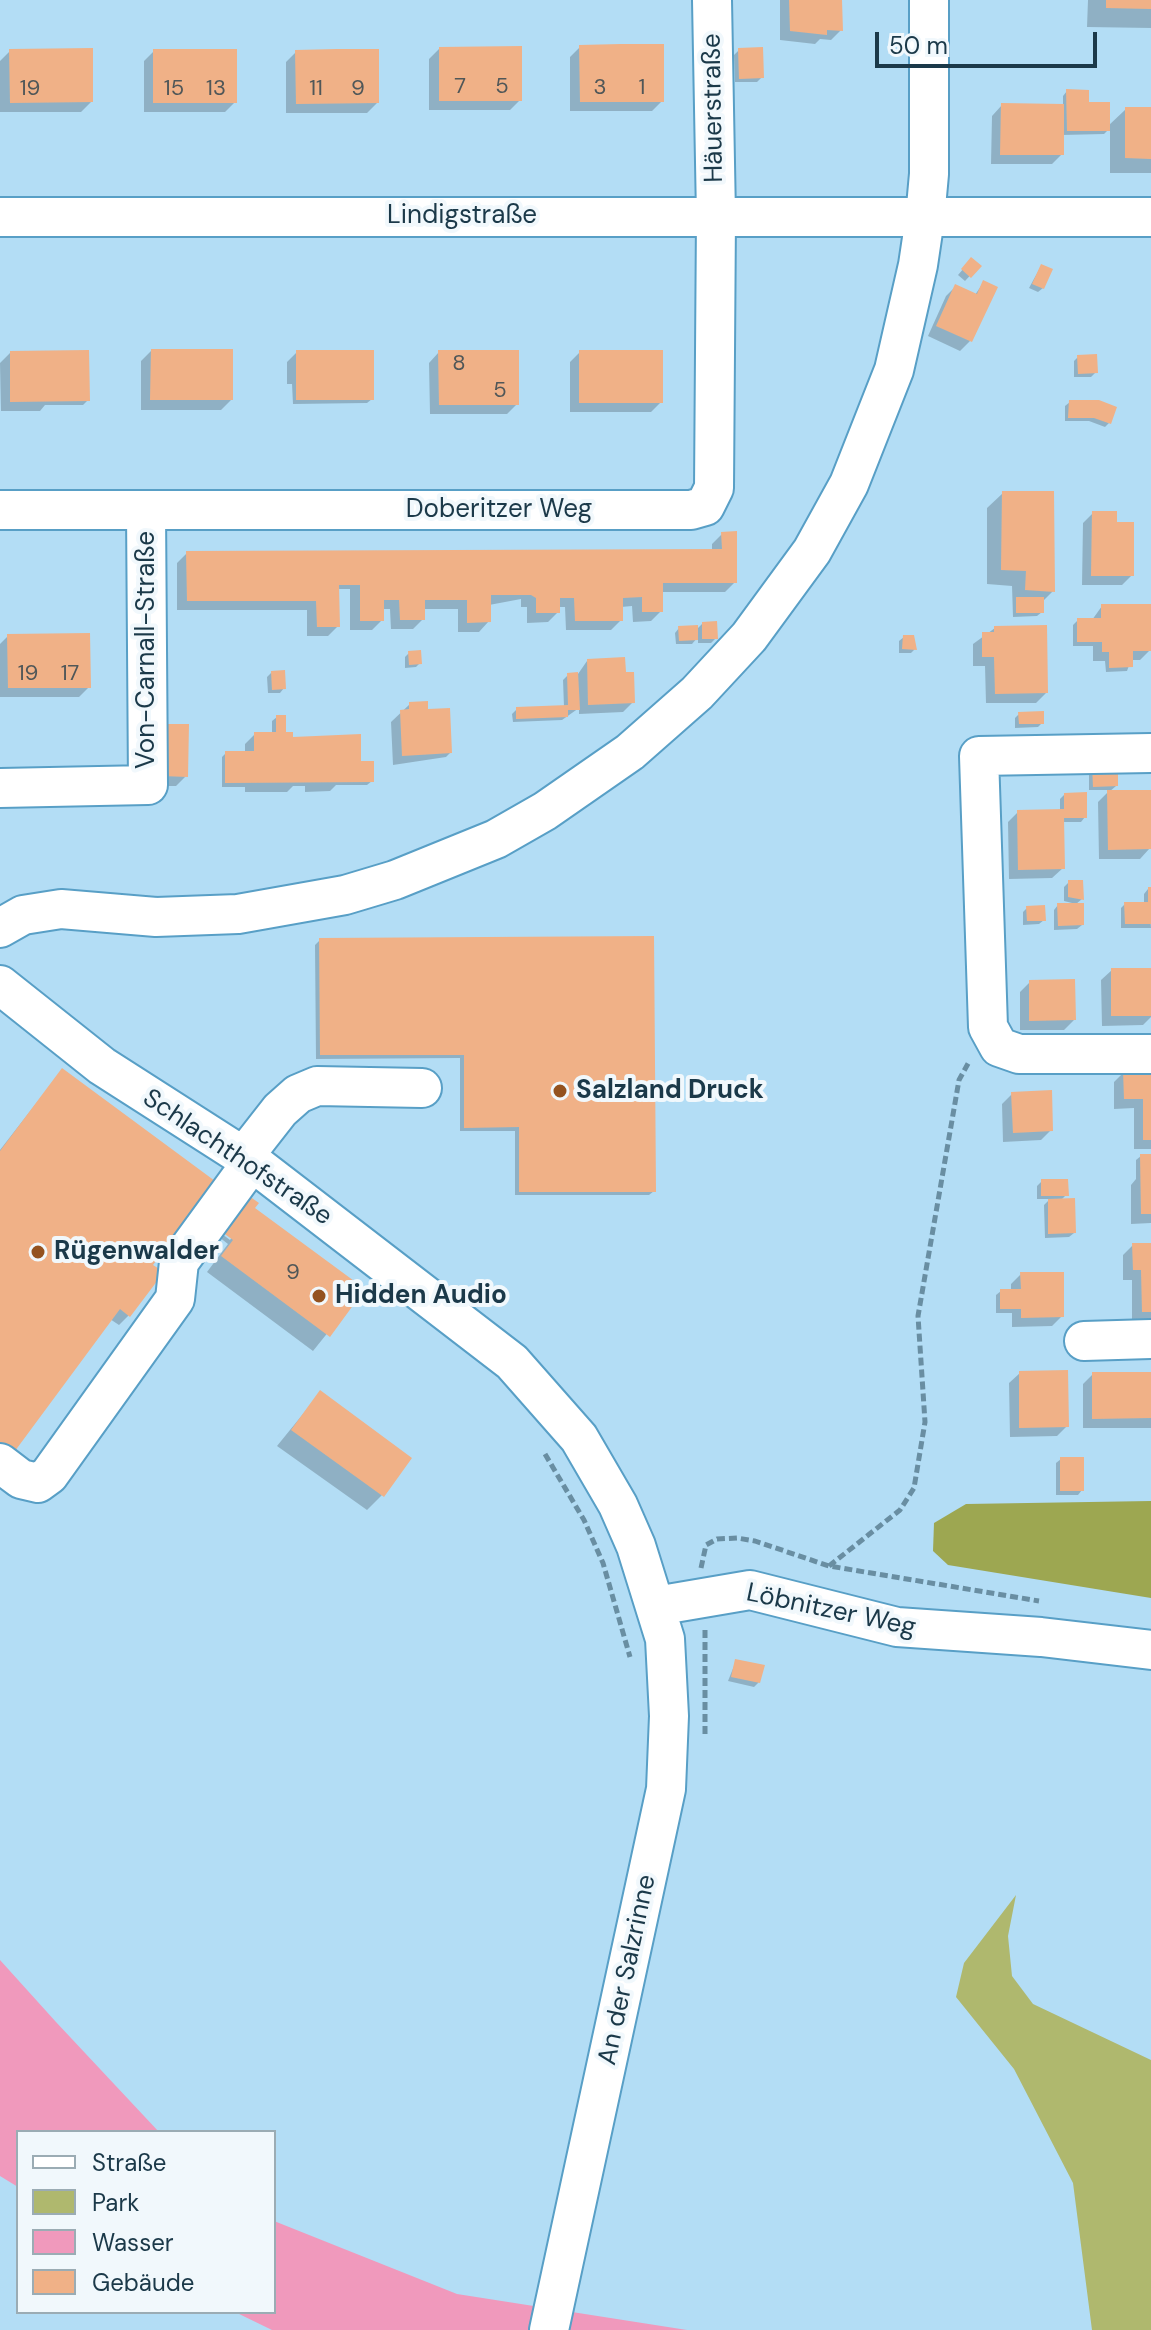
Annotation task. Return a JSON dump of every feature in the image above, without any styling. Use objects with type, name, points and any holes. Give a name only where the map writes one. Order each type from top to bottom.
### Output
[{"type":"street","name":"Häuerstraße","points":[[712,0],[716,216]]},
{"type":"street","points":[[0,928],[40,911],[194,916],[252,912],[345,895],[441,864],[496,839],[585,786],[630,752],[697,693],[779,599],[831,518],[866,445],[894,370],[918,265],[925,218],[929,174],[929,0]]},
{"type":"street","name":"Doberitzer Weg","points":[[0,510],[691,510],[705,506],[714,488],[716,216]]},
{"type":"street","name":"Lindigstraße","points":[[0,217],[1151,217]]},
{"type":"street","name":"Von-Carnall-Straße","points":[[0,788],[148,785],[146,510]]},
{"type":"street","points":[[1151,753],[979,756],[988,1027],[999,1047],[1019,1054],[1151,1054]]},
{"type":"street","name":"Schlachthofstraße","points":[[0,985],[102,1066],[166,1110],[248,1159],[454,1316],[537,1388],[579,1438],[605,1481],[636,1546],[656,1606]]},
{"type":"street","points":[[0,1463],[21,1479],[38,1483],[49,1475],[175,1299],[179,1262],[280,1110],[298,1094],[317,1086],[422,1088]]},
{"type":"street","points":[[1084,1341],[1151,1339]]},
{"type":"street","name":"Löbnitzer Weg","points":[[656,1606],[727,1592],[762,1591],[897,1627],[1041,1637],[1151,1650]]},
{"type":"street","name":"An der Salzrinne","points":[[549,2330],[666,1789],[668,1665],[656,1606]]},
{"type":"path","points":[[829,1566],[900,1510],[914,1488],[925,1422],[918,1316],[959,1080],[988,1027]]},
{"type":"path","points":[[584,1520],[603,1563],[633,1666]]},
{"type":"green space","points":[[1151,1501],[1151,1598],[948,1565],[933,1551],[934,1523],[966,1504]]},
{"type":"green space","points":[[1016,1895],[1008,1936],[1012,1976],[1033,2004],[1151,2060],[1151,2330],[1092,2330],[1073,2183],[1014,2069],[956,1997],[964,1963]]},
{"type":"water","points":[[0,1960],[157,2130],[16,2130],[16,2186],[0,2176]]},
{"type":"water","points":[[276,2222],[457,2294],[687,2330],[272,2330],[239,2314],[276,2314]]},
{"type":"building","points":[[789,0],[842,0],[843,31],[827,30],[827,35],[790,31]]},
{"type":"building","points":[[1106,0],[1151,0],[1151,9],[1106,8]]},
{"type":"building","points":[[664,44],[664,102],[580,102],[579,45]]},
{"type":"building","points":[[522,46],[522,101],[439,101],[439,47]]},
{"type":"building","points":[[763,47],[764,78],[739,79],[738,48]]},
{"type":"building","points":[[93,48],[93,102],[10,103],[9,49]]},
{"type":"building","points":[[153,49],[237,49],[237,103],[153,103]]},
{"type":"building","points":[[379,49],[379,103],[296,104],[295,50]]},
{"type":"building","points":[[1066,89],[1089,90],[1089,102],[1110,102],[1110,131],[1067,131]]},
{"type":"building","points":[[1001,103],[1064,104],[1064,155],[1000,155]]},
{"type":"building","points":[[1125,107],[1151,107],[1151,159],[1125,158]]},
{"type":"building","points":[[971,257],[982,266],[971,278],[961,269]]},
{"type":"building","points":[[1041,264],[1053,269],[1044,289],[1032,284]]},
{"type":"building","points":[[983,280],[998,287],[972,342],[936,326],[955,284],[977,294]]},
{"type":"building","points":[[151,349],[233,349],[233,400],[150,400]]},
{"type":"building","points":[[89,350],[90,401],[10,402],[10,351]]},
{"type":"building","points":[[296,350],[374,350],[374,400],[296,400]]},
{"type":"building","points":[[438,350],[519,350],[519,405],[439,405]]},
{"type":"building","points":[[579,350],[663,350],[663,403],[579,403]]},
{"type":"building","points":[[1097,354],[1098,373],[1078,374],[1077,355]]},
{"type":"building","points":[[1069,400],[1099,400],[1117,407],[1111,424],[1094,418],[1068,418]]},
{"type":"building","points":[[1002,491],[1054,491],[1055,592],[1025,590],[1026,571],[1001,570]]},
{"type":"building","points":[[1092,511],[1117,511],[1117,522],[1134,522],[1134,576],[1091,576]]},
{"type":"building","points":[[737,531],[737,583],[663,583],[663,612],[642,612],[642,597],[623,598],[623,621],[575,621],[574,598],[560,598],[560,613],[536,613],[536,598],[531,595],[491,595],[491,622],[467,623],[467,600],[425,600],[425,620],[400,620],[399,600],[384,600],[384,621],[360,621],[360,585],[339,585],[340,627],[317,627],[316,601],[187,601],[186,551],[722,549],[721,532]]},
{"type":"building","points":[[1016,597],[1044,597],[1044,613],[1016,613]]},
{"type":"building","points":[[1101,604],[1151,604],[1151,651],[1133,651],[1133,667],[1109,668],[1109,652],[1102,652],[1102,642],[1077,642],[1077,618],[1101,618]]},
{"type":"building","points":[[717,621],[718,639],[702,639],[702,622]]},
{"type":"building","points":[[698,625],[698,640],[679,641],[678,626]]},
{"type":"building","points":[[1047,625],[1048,693],[995,694],[994,657],[982,657],[982,632],[994,632],[994,626]]},
{"type":"building","points":[[90,633],[91,688],[8,688],[7,634]]},
{"type":"building","points":[[903,635],[914,635],[917,650],[902,649]]},
{"type":"building","points":[[421,650],[422,664],[409,665],[408,651]]},
{"type":"building","points":[[625,657],[626,672],[634,672],[635,703],[588,705],[587,659]]},
{"type":"building","points":[[285,670],[286,689],[272,690],[271,671]]},
{"type":"building","points":[[578,672],[580,710],[568,710],[568,717],[516,719],[516,707],[568,705],[567,673]]},
{"type":"building","points":[[428,701],[428,709],[450,708],[452,753],[402,756],[400,710],[409,709],[409,702]]},
{"type":"building","points":[[1044,711],[1044,724],[1019,724],[1018,712]]},
{"type":"building","points":[[276,715],[286,715],[286,732],[293,732],[293,737],[361,734],[361,761],[374,761],[374,782],[225,783],[225,751],[254,751],[254,732],[276,732]]},
{"type":"building","points":[[163,724],[189,724],[188,777],[162,776]]},
{"type":"building","points":[[1092,764],[1118,764],[1118,786],[1093,787]]},
{"type":"building","points":[[1107,790],[1151,790],[1151,849],[1108,850]]},
{"type":"building","points":[[1087,792],[1087,818],[1064,818],[1065,869],[1018,870],[1017,810],[1064,809],[1064,793]]},
{"type":"building","points":[[1068,880],[1083,880],[1084,900],[1068,897]]},
{"type":"building","points":[[1148,887],[1151,887],[1151,924],[1125,924],[1124,902],[1148,902]]},
{"type":"building","points":[[1057,903],[1084,903],[1084,925],[1058,926]]},
{"type":"building","points":[[1045,905],[1046,921],[1027,921],[1026,906]]},
{"type":"building","name":"Salzland Druck","points":[[654,936],[656,1192],[519,1192],[519,1127],[464,1128],[464,1055],[320,1055],[319,938]]},
{"type":"building","points":[[1111,968],[1151,968],[1151,1016],[1111,1016]]},
{"type":"building","points":[[1075,979],[1076,1020],[1029,1021],[1029,980]]},
{"type":"building","points":[[62,1068],[215,1181],[153,1265],[164,1272],[130,1317],[120,1309],[12,1455],[0,1446],[0,1151]]},
{"type":"building","points":[[1123,1070],[1151,1070],[1151,1140],[1143,1140],[1143,1099],[1124,1099]]},
{"type":"building","points":[[1052,1090],[1053,1131],[1013,1133],[1011,1092]]},
{"type":"building","points":[[1140,1154],[1151,1154],[1151,1214],[1141,1214]]},
{"type":"building","points":[[1041,1179],[1068,1179],[1069,1196],[1041,1196]]},
{"type":"building","points":[[249,1196],[259,1203],[255,1208],[365,1289],[330,1337],[221,1256],[233,1240],[222,1232]]},
{"type":"building","points":[[1075,1198],[1076,1233],[1048,1234],[1048,1199]]},
{"type":"building","points":[[1132,1243],[1151,1243],[1151,1312],[1142,1312],[1141,1270],[1133,1270]]},
{"type":"building","points":[[1020,1272],[1064,1272],[1064,1317],[1021,1318],[1021,1309],[1000,1309],[1000,1289],[1021,1289]]},
{"type":"building","points":[[1068,1370],[1069,1427],[1019,1428],[1019,1371]]},
{"type":"building","points":[[1092,1372],[1151,1372],[1151,1418],[1092,1419]]},
{"type":"building","points":[[320,1390],[412,1458],[384,1497],[291,1430]]},
{"type":"building","points":[[1060,1457],[1084,1457],[1084,1491],[1060,1491]]},
{"type":"building","points":[[735,1659],[765,1665],[760,1683],[731,1677]]},
{"type":"place","name":"Salzland Druck","points":[[560,1091]]},
{"type":"place","name":"Rügenwalder","points":[[38,1252]]},
{"type":"place","name":"Hidden Audio","points":[[319,1296]]}]
